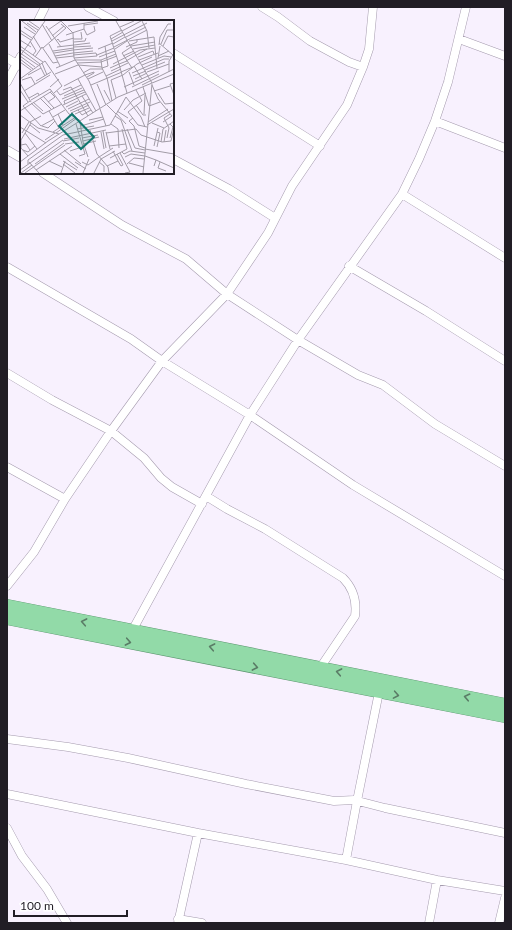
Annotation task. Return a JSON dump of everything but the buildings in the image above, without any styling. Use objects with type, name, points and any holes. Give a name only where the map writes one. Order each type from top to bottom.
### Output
[{"type":"highway","points":[[7,606],[505,705]]},
{"type":"highway","points":[[7,618],[505,716]]},
{"type":"street","points":[[38,20],[45,7]]},
{"type":"street","points":[[88,7],[112,20]]},
{"type":"street","points":[[262,7],[310,41],[349,62],[363,67]]},
{"type":"street","points":[[7,586],[34,552],[65,499],[111,431],[162,361],[227,294],[268,233],[292,186],[347,105],[369,49],[373,7]]},
{"type":"street","points":[[132,631],[250,415],[298,340],[349,266],[402,194],[435,121],[448,82],[466,7]]},
{"type":"street","points":[[459,39],[505,56]]},
{"type":"street","points":[[174,54],[320,146]]},
{"type":"street","points":[[7,58],[19,65],[7,82]]},
{"type":"street","points":[[435,121],[505,148]]},
{"type":"street","points":[[7,150],[20,157]]},
{"type":"street","points":[[174,160],[229,189],[275,218]]},
{"type":"street","points":[[45,174],[122,225],[186,260],[227,294],[298,340],[358,374],[383,385],[435,424],[505,466]]},
{"type":"street","points":[[402,194],[505,258]]},
{"type":"street","points":[[349,266],[426,311],[505,361]]},
{"type":"street","points":[[7,267],[131,339],[162,361],[250,415],[353,485],[505,576]]},
{"type":"street","points":[[7,373],[52,400],[111,431],[144,458],[161,478],[172,487],[227,509],[265,528],[343,578],[350,585],[355,597],[355,616],[320,668]]},
{"type":"street","points":[[7,467],[65,499]]},
{"type":"street","points":[[346,860],[356,801],[379,692]]},
{"type":"street","points":[[7,739],[68,747],[128,758],[334,802],[356,801],[505,834]]},
{"type":"street","points":[[7,794],[198,833],[346,860],[437,880],[505,891]]},
{"type":"street","points":[[7,828],[22,856],[47,889],[67,923]]},
{"type":"street","points":[[198,833],[178,921],[202,923]]},
{"type":"street","points":[[429,923],[437,880]]},
{"type":"street","points":[[499,923],[505,898]]}]
